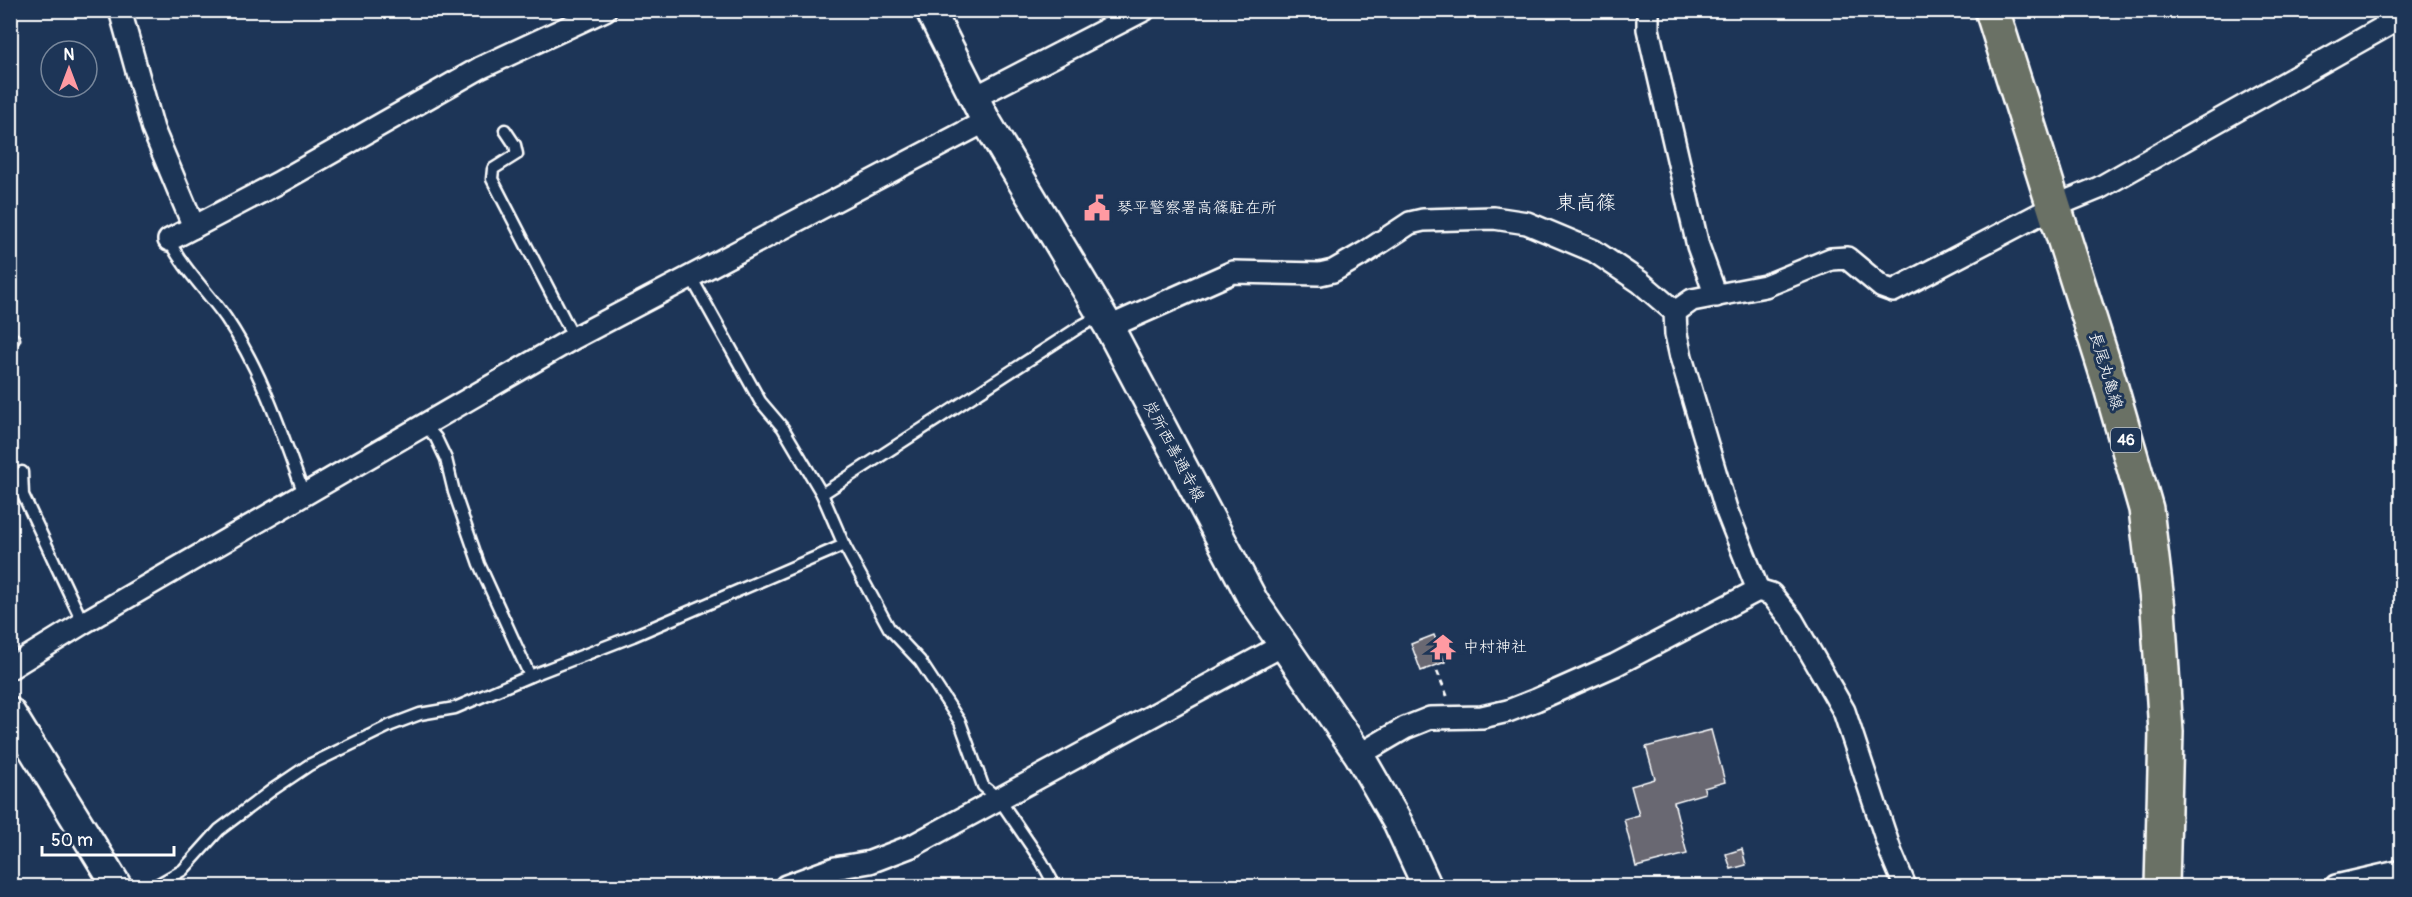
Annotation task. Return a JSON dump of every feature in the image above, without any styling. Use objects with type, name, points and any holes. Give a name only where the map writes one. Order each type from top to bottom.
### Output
[{"type":"main road","name":"炭所西善通寺線","points":[[930,10],[986,121],[1074,267],[1254,602],[1359,755],[1398,823],[1424,885]]},
{"type":"main road","name":"長尾丸亀線","points":[[1992,10],[2110,384],[2145,509],[2158,609],[2166,732],[2162,886]]},
{"type":"main road","points":[[10,712],[117,886]]},
{"type":"street","points":[[120,10],[153,129],[194,226]]},
{"type":"street","points":[[169,240],[278,183],[480,68],[605,10]]},
{"type":"street","points":[[987,91],[1144,10]]},
{"type":"street","points":[[1648,10],[1647,29],[1698,246],[1716,296]]},
{"type":"street","points":[[1675,312],[1692,300],[1765,286],[1831,259],[1847,258],[1882,287],[1893,291],[2055,206],[2099,188],[2402,17]]},
{"type":"street","points":[[10,668],[83,623],[574,338],[986,121]]},
{"type":"street","points":[[1104,321],[1233,272],[1320,274],[1333,271],[1410,223],[1423,220],[1494,218],[1527,223],[1594,251],[1640,282],[1675,312],[1676,334],[1681,357],[1726,508],[1758,590]]},
{"type":"street","points":[[1359,755],[1405,728],[1430,718],[1482,717],[1508,711],[1536,700],[1615,665],[1758,590],[1771,594],[1792,620],[1844,711],[1891,853],[1905,886]]},
{"type":"street","points":[[786,886],[835,868],[870,862],[912,846],[1283,645]]},
{"type":"street","points":[[2336,886],[2402,871]]},
{"type":"lane","points":[[505,130],[515,145],[517,154],[493,169],[492,179],[574,338]]},
{"type":"lane","points":[[169,240],[176,254],[226,318],[250,358],[278,422],[304,494]]},
{"type":"lane","points":[[691,277],[760,401],[783,428],[822,494],[844,545],[889,628],[920,661],[960,722],[983,786],[999,799],[1042,862],[1055,886]]},
{"type":"lane","points":[[822,494],[1081,326],[1104,321]]},
{"type":"lane","points":[[424,424],[436,438],[446,459],[454,492],[479,564],[530,676]]},
{"type":"lane","points":[[22,472],[23,495],[83,623]]},
{"type":"lane","points":[[155,886],[183,870],[219,830],[309,765],[391,725],[420,714],[455,708],[633,636],[844,545]]},
{"type":"path","points":[[1437,671],[1455,717]]},
{"type":"building","points":[[1434,635],[1445,662],[1421,671],[1411,644]]},
{"type":"building","points":[[1711,730],[1725,782],[1704,788],[1705,793],[1674,802],[1687,854],[1636,867],[1624,819],[1639,815],[1631,786],[1655,779],[1646,747]]},
{"type":"building","points":[[1742,849],[1746,865],[1731,869],[1726,854]]},
{"type":"place","name":"琴平警察署高篠駐在所","points":[[1097,208]]},
{"type":"place","name":"中村神社","points":[[1443,647]]},
{"type":"district","name":"東高篠","points":[[1586,202]]}]
